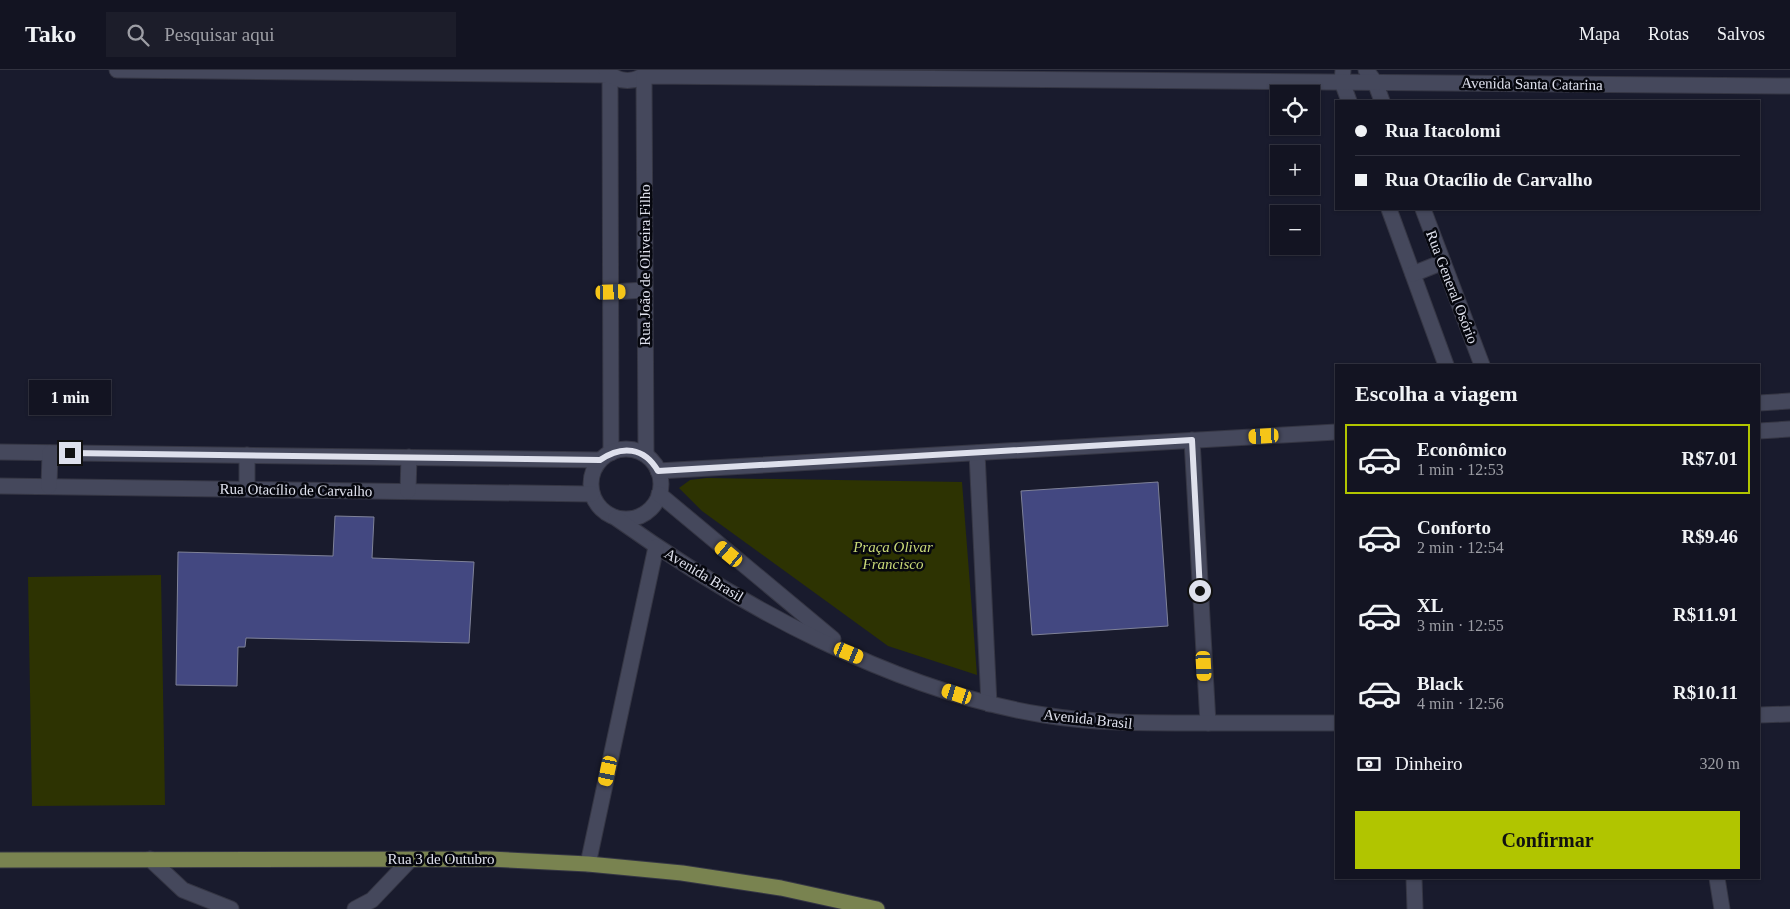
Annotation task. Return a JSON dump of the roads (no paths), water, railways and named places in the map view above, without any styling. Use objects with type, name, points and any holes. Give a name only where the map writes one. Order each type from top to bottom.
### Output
[{"type":"main road","name":"Rua 3 de Outubro","points":[[0,860],[489,859],[588,864],[682,873],[781,888],[877,909]]},
{"type":"street","points":[[0,452],[409,458],[605,456],[628,449],[646,455],[658,471],[661,483],[659,494],[653,506],[643,515],[630,519],[616,518],[606,513],[597,505],[592,494],[590,482],[594,470],[605,456],[611,292],[608,72],[117,70]]},
{"type":"street","points":[[1366,70],[1375,82],[1382,100]]},
{"type":"street","name":"Avenida Santa Catarina","points":[[608,72],[627,81],[646,73],[926,74],[1342,76],[1375,82],[1634,78],[1790,86]]},
{"type":"street","name":"Rua João de Oliveira Filho","points":[[646,73],[646,455]]},
{"type":"street","points":[[1342,76],[1349,100]]},
{"type":"street","points":[[1389,210],[1446,364]]},
{"type":"street","name":"Rua General Osório","points":[[1423,210],[1482,364]]},
{"type":"street","points":[[1413,274],[1443,262]]},
{"type":"street","points":[[611,292],[645,290]]},
{"type":"street","points":[[1760,403],[1790,401]]},
{"type":"street","points":[[1760,432],[1790,429]]},
{"type":"street","points":[[658,471],[1335,432]]},
{"type":"street","points":[[1192,440],[1208,723]]},
{"type":"street","points":[[49,486],[50,453]]},
{"type":"street","points":[[976,453],[989,704]]},
{"type":"street","points":[[247,489],[248,456]]},
{"type":"street","points":[[408,491],[409,458]]},
{"type":"street","name":"Rua Otacílio de Carvalho","points":[[0,486],[592,494]]},
{"type":"street","name":"Avenida Brasil","points":[[659,494],[849,653]]},
{"type":"street","name":"Avenida Brasil","points":[[616,518],[656,547],[774,617],[849,653],[926,684],[989,704],[1044,715],[1134,724],[1335,723]]},
{"type":"street","points":[[588,864],[656,547]]},
{"type":"street","points":[[1760,715],[1790,714]]},
{"type":"street","points":[[150,859],[183,890],[231,909]]},
{"type":"street","points":[[355,909],[372,900],[411,859]]},
{"type":"street","points":[[1414,879],[1415,909]]},
{"type":"street","points":[[1717,879],[1722,909]]},
{"type":"park label","name":"Praça Olivar Francisco","points":[[893,556]]}]
